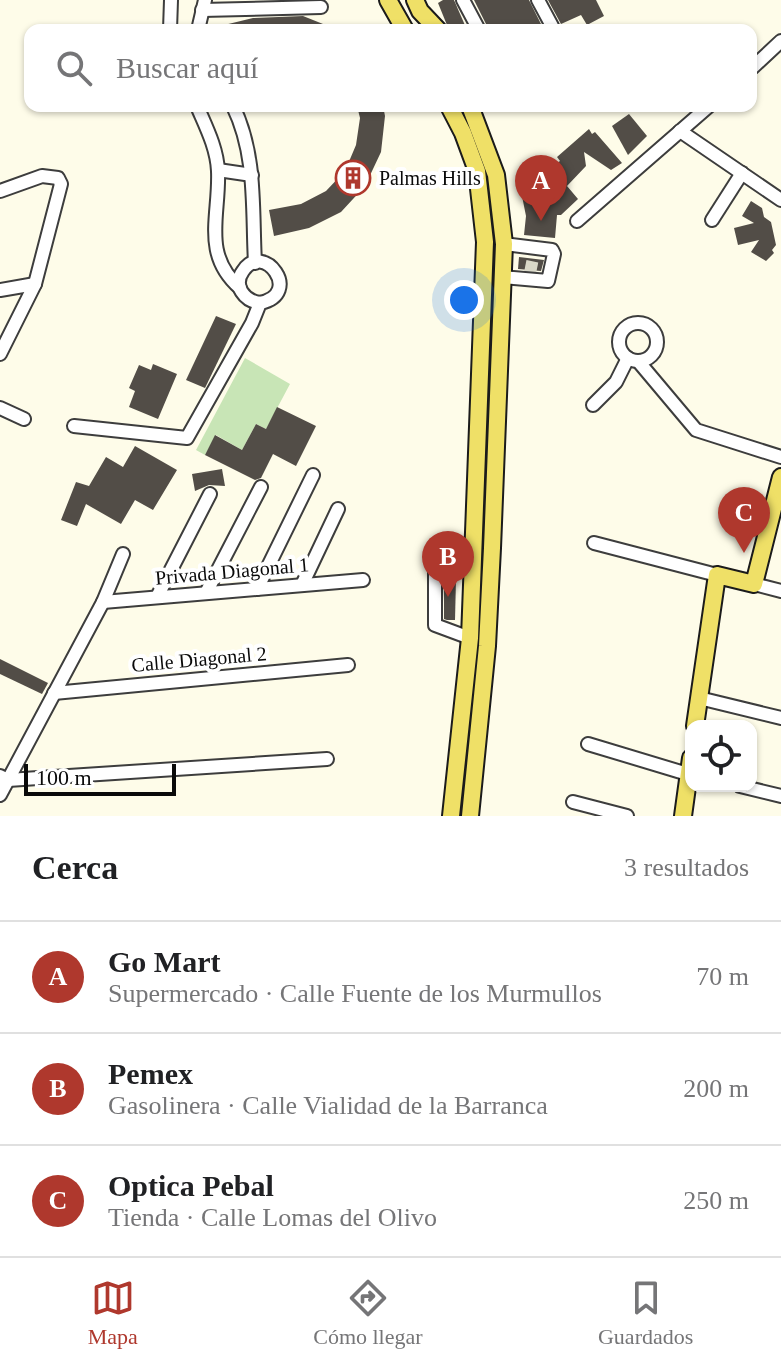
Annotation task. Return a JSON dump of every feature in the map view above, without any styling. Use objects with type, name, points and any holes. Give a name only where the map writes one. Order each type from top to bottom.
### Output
[{"type":"main road","points":[[420,4],[434,24]]},
{"type":"main road","points":[[393,5],[402,24]]},
{"type":"main road","points":[[451,816],[470,638],[485,242],[477,171],[452,112]]},
{"type":"main road","points":[[470,816],[490,590],[504,244],[496,175],[472,112]]},
{"type":"main road","points":[[696,720],[717,575],[754,584],[781,477]]},
{"type":"main road","points":[[683,816],[687,792]]},
{"type":"street","points":[[170,24],[171,0]]},
{"type":"street","points":[[463,0],[476,24]]},
{"type":"street","points":[[538,0],[551,24]]},
{"type":"street","points":[[204,5],[321,7]]},
{"type":"street","points":[[757,63],[781,41]]},
{"type":"street","points":[[200,112],[215,148],[218,170],[216,251],[226,276],[248,299],[260,303],[273,298],[280,280],[274,268],[255,263],[240,275],[240,288]]},
{"type":"street","points":[[236,112],[247,138],[252,175],[255,263]]},
{"type":"street","points":[[577,221],[702,112]]},
{"type":"street","points":[[680,131],[781,200]]},
{"type":"street","points":[[218,170],[252,175]]},
{"type":"street","points":[[712,220],[742,173]]},
{"type":"street","points":[[0,191],[42,176],[58,178],[61,184],[35,284],[0,354]]},
{"type":"street","points":[[502,277],[530,276],[549,280],[554,254],[552,250],[533,253],[504,244]]},
{"type":"street","points":[[0,290],[35,284]]},
{"type":"street","points":[[74,426],[187,438],[252,323],[260,303]]},
{"type":"street","points":[[593,405],[633,359],[696,430],[781,457]]},
{"type":"street","points":[[0,408],[24,419]]},
{"type":"street","points":[[257,589],[313,475]]},
{"type":"street","points":[[206,593],[261,487]]},
{"type":"street","points":[[157,597],[210,494]]},
{"type":"street","points":[[302,585],[338,509]]},
{"type":"street","points":[[594,543],[717,575]]},
{"type":"street","points":[[0,795],[4,778],[103,602],[123,554]]},
{"type":"street","points":[[470,638],[435,625],[435,571],[455,570],[474,563]]},
{"type":"street","name":"Privada Diagonal 1","points":[[103,602],[363,580]]},
{"type":"street","points":[[754,584],[781,591]]},
{"type":"street","name":"Calle Diagonal 2","points":[[54,693],[348,665]]},
{"type":"street","points":[[699,698],[781,718]]},
{"type":"street","points":[[588,744],[685,768]]},
{"type":"street","points":[[4,778],[327,759]]},
{"type":"street","points":[[757,790],[781,796]]},
{"type":"street","points":[[573,802],[627,816]]},
{"type":"green space","points":[[245,358],[290,384],[266,429],[256,424],[242,450],[216,435],[205,455],[196,450]]},
{"type":"building","points":[[454,0],[464,24],[447,24],[438,3]]},
{"type":"building","points":[[474,0],[529,0],[541,24],[486,24]]},
{"type":"building","points":[[548,0],[596,0],[604,16],[586,24],[581,15],[561,24]]},
{"type":"building","points":[[303,16],[323,24],[228,24],[253,18]]},
{"type":"building","name":"Palmas Hills","points":[[358,112],[384,112],[385,116],[381,152],[365,186],[341,212],[309,228],[274,236],[269,210],[301,204],[326,191],[345,171],[356,145]]},
{"type":"building","points":[[629,114],[647,136],[628,155],[612,126]]},
{"type":"building","points":[[589,129],[622,163],[611,170],[584,152],[586,166],[567,186],[578,199],[561,215],[557,215],[555,238],[524,235],[526,216],[517,171],[527,173],[545,187],[565,172],[557,163],[560,161],[557,157]]},
{"type":"building","points":[[751,201],[762,208],[764,217],[771,222],[776,245],[772,250],[774,253],[766,261],[751,252],[759,240],[738,245],[734,228],[754,223],[742,216]]},
{"type":"building","points":[[519,257],[544,260],[541,271],[518,269]]},
{"type":"building","points":[[216,316],[236,324],[205,388],[186,380]]},
{"type":"building","points":[[153,364],[177,374],[158,419],[129,407],[135,391],[129,388],[139,365],[151,370]]},
{"type":"building","points":[[277,407],[316,426],[296,466],[273,454],[261,478],[255,480],[205,455],[215,435],[242,450],[256,424],[266,429]]},
{"type":"building","points":[[135,446],[177,470],[153,510],[135,500],[121,524],[86,504],[77,526],[61,520],[76,482],[89,486],[106,457],[123,467]]},
{"type":"building","points":[[222,469],[225,486],[209,485],[195,491],[192,474]]},
{"type":"building","points":[[456,579],[455,620],[447,620],[444,619],[444,580]]},
{"type":"building","points":[[0,659],[48,683],[42,694],[0,674]]},
{"type":"tunnel","points":[[530,273],[533,258]]},
{"type":"place","name":"Palmas Hills","points":[[353,178]]},
{"type":"place","name":"Go Mart","points":[[541,221]]},
{"type":"place","name":"Optica Pebal","points":[[744,553]]},
{"type":"place","name":"Pemex","points":[[448,597]]}]
